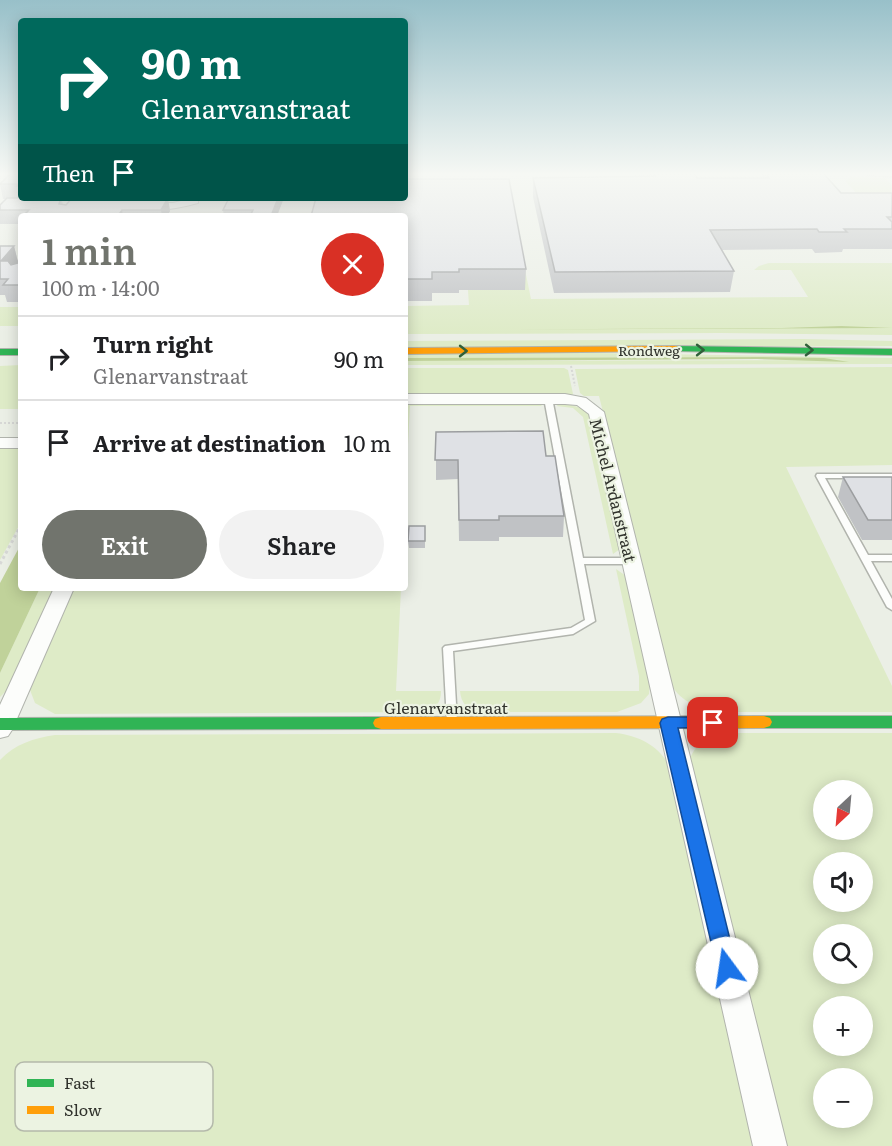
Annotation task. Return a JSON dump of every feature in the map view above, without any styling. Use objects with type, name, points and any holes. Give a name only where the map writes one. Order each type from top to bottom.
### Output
[{"type":"main road","name":"Rondweg","points":[[408,337],[760,336]]},
{"type":"main road","points":[[0,339],[18,339]]},
{"type":"main road","name":"Rondweg","points":[[408,351],[751,349],[892,352]]},
{"type":"main road","points":[[0,352],[18,352]]},
{"type":"main road","name":"Glenarvanstraat","points":[[1,726],[892,722]]},
{"type":"street","name":"Michel Ardanstraat","points":[[408,399],[548,398],[576,400],[589,405],[596,412],[770,1146]]},
{"type":"street","points":[[0,443],[18,443]]},
{"type":"street","points":[[1,726],[63,591]]},
{"type":"lane","points":[[452,723],[448,648],[573,631],[590,621],[548,398]]},
{"type":"lane","points":[[892,476],[819,476],[892,607]]},
{"type":"lane","points":[[864,558],[892,558]]},
{"type":"lane","points":[[579,561],[631,561]]},
{"type":"path","points":[[571,366],[578,395],[576,400]]},
{"type":"path","points":[[0,423],[18,423]]},
{"type":"path","points":[[0,564],[18,531]]},
{"type":"shaded area","points":[[523,260],[531,299],[808,297],[791,270],[754,270],[769,263],[892,263],[892,335],[408,334],[408,306],[469,305],[466,263]]},
{"type":"shaded area","points":[[0,307],[18,307],[18,326],[0,326]]},
{"type":"shaded area","points":[[841,326],[892,328],[408,330],[408,330]]},
{"type":"shaded area","points":[[803,339],[892,341],[892,346],[408,348],[408,341]]},
{"type":"shaded area","points":[[593,353],[892,358],[892,364],[408,365],[408,361],[847,360],[763,357],[408,358],[408,354]]},
{"type":"shaded area","points":[[763,357],[824,358],[849,362],[757,359],[408,361],[408,358]]},
{"type":"shaded area","points":[[18,365],[18,409],[0,409],[0,366]]},
{"type":"shaded area","points":[[892,367],[892,465],[786,467],[892,686],[892,712],[721,712],[699,707],[686,700],[675,691],[671,684],[599,396],[584,396],[580,393],[575,369]]},
{"type":"shaded area","points":[[408,368],[564,368],[568,370],[573,394],[570,396],[408,396]]},
{"type":"shaded area","points":[[408,403],[540,404],[542,406],[410,406],[408,445]]},
{"type":"shaded area","points":[[558,404],[573,405],[585,411],[591,419],[620,549],[613,554],[583,417],[573,408],[557,406]]},
{"type":"shaded area","points":[[0,447],[18,447],[18,527],[0,560]]},
{"type":"shaded area","points":[[18,550],[18,591],[39,591],[0,673],[0,583]]},
{"type":"shaded area","points":[[616,569],[626,576],[650,683],[649,694],[641,703],[617,712],[478,712],[465,705],[460,691],[639,691],[639,676]]},
{"type":"shaded area","points":[[39,591],[55,591],[7,690],[0,697],[0,673]]},
{"type":"shaded area","points":[[72,591],[401,591],[396,691],[441,691],[439,702],[425,712],[55,714],[35,703],[30,690]]},
{"type":"shaded area","points":[[616,733],[646,742],[668,763],[753,1146],[0,1146],[0,760],[18,746],[55,735]]},
{"type":"shaded area","points":[[730,733],[892,733],[892,1146],[785,1146],[690,759],[697,747],[711,737]]},
{"type":"building","points":[[408,227],[518,227],[526,269],[459,269],[459,272],[432,272],[432,279],[408,279]]},
{"type":"building","points":[[545,227],[892,227],[844,229],[847,232],[819,232],[817,229],[710,230],[734,271],[555,272]]},
{"type":"building","points":[[0,246],[14,246],[1,261],[8,261],[11,265],[18,263],[18,285],[3,285],[8,279],[0,279]]},
{"type":"building","points":[[543,431],[546,456],[555,456],[564,516],[499,516],[499,520],[459,520],[458,460],[435,460],[436,432]]},
{"type":"building","points":[[843,477],[892,477],[892,520],[868,520]]},
{"type":"building","points":[[409,526],[425,526],[425,541],[408,541]]},
{"type":"traffic: fast","points":[[676,349],[892,352]]},
{"type":"traffic: fast","points":[[0,352],[18,352]]},
{"type":"traffic: fast","points":[[764,722],[892,722]]},
{"type":"traffic: fast","points":[[0,724],[381,723]]},
{"type":"traffic: slow","points":[[408,351],[676,349]]},
{"type":"traffic: slow","points":[[381,723],[764,722]]},
{"type":"route","points":[[713,723],[668,723],[727,968]]}]
